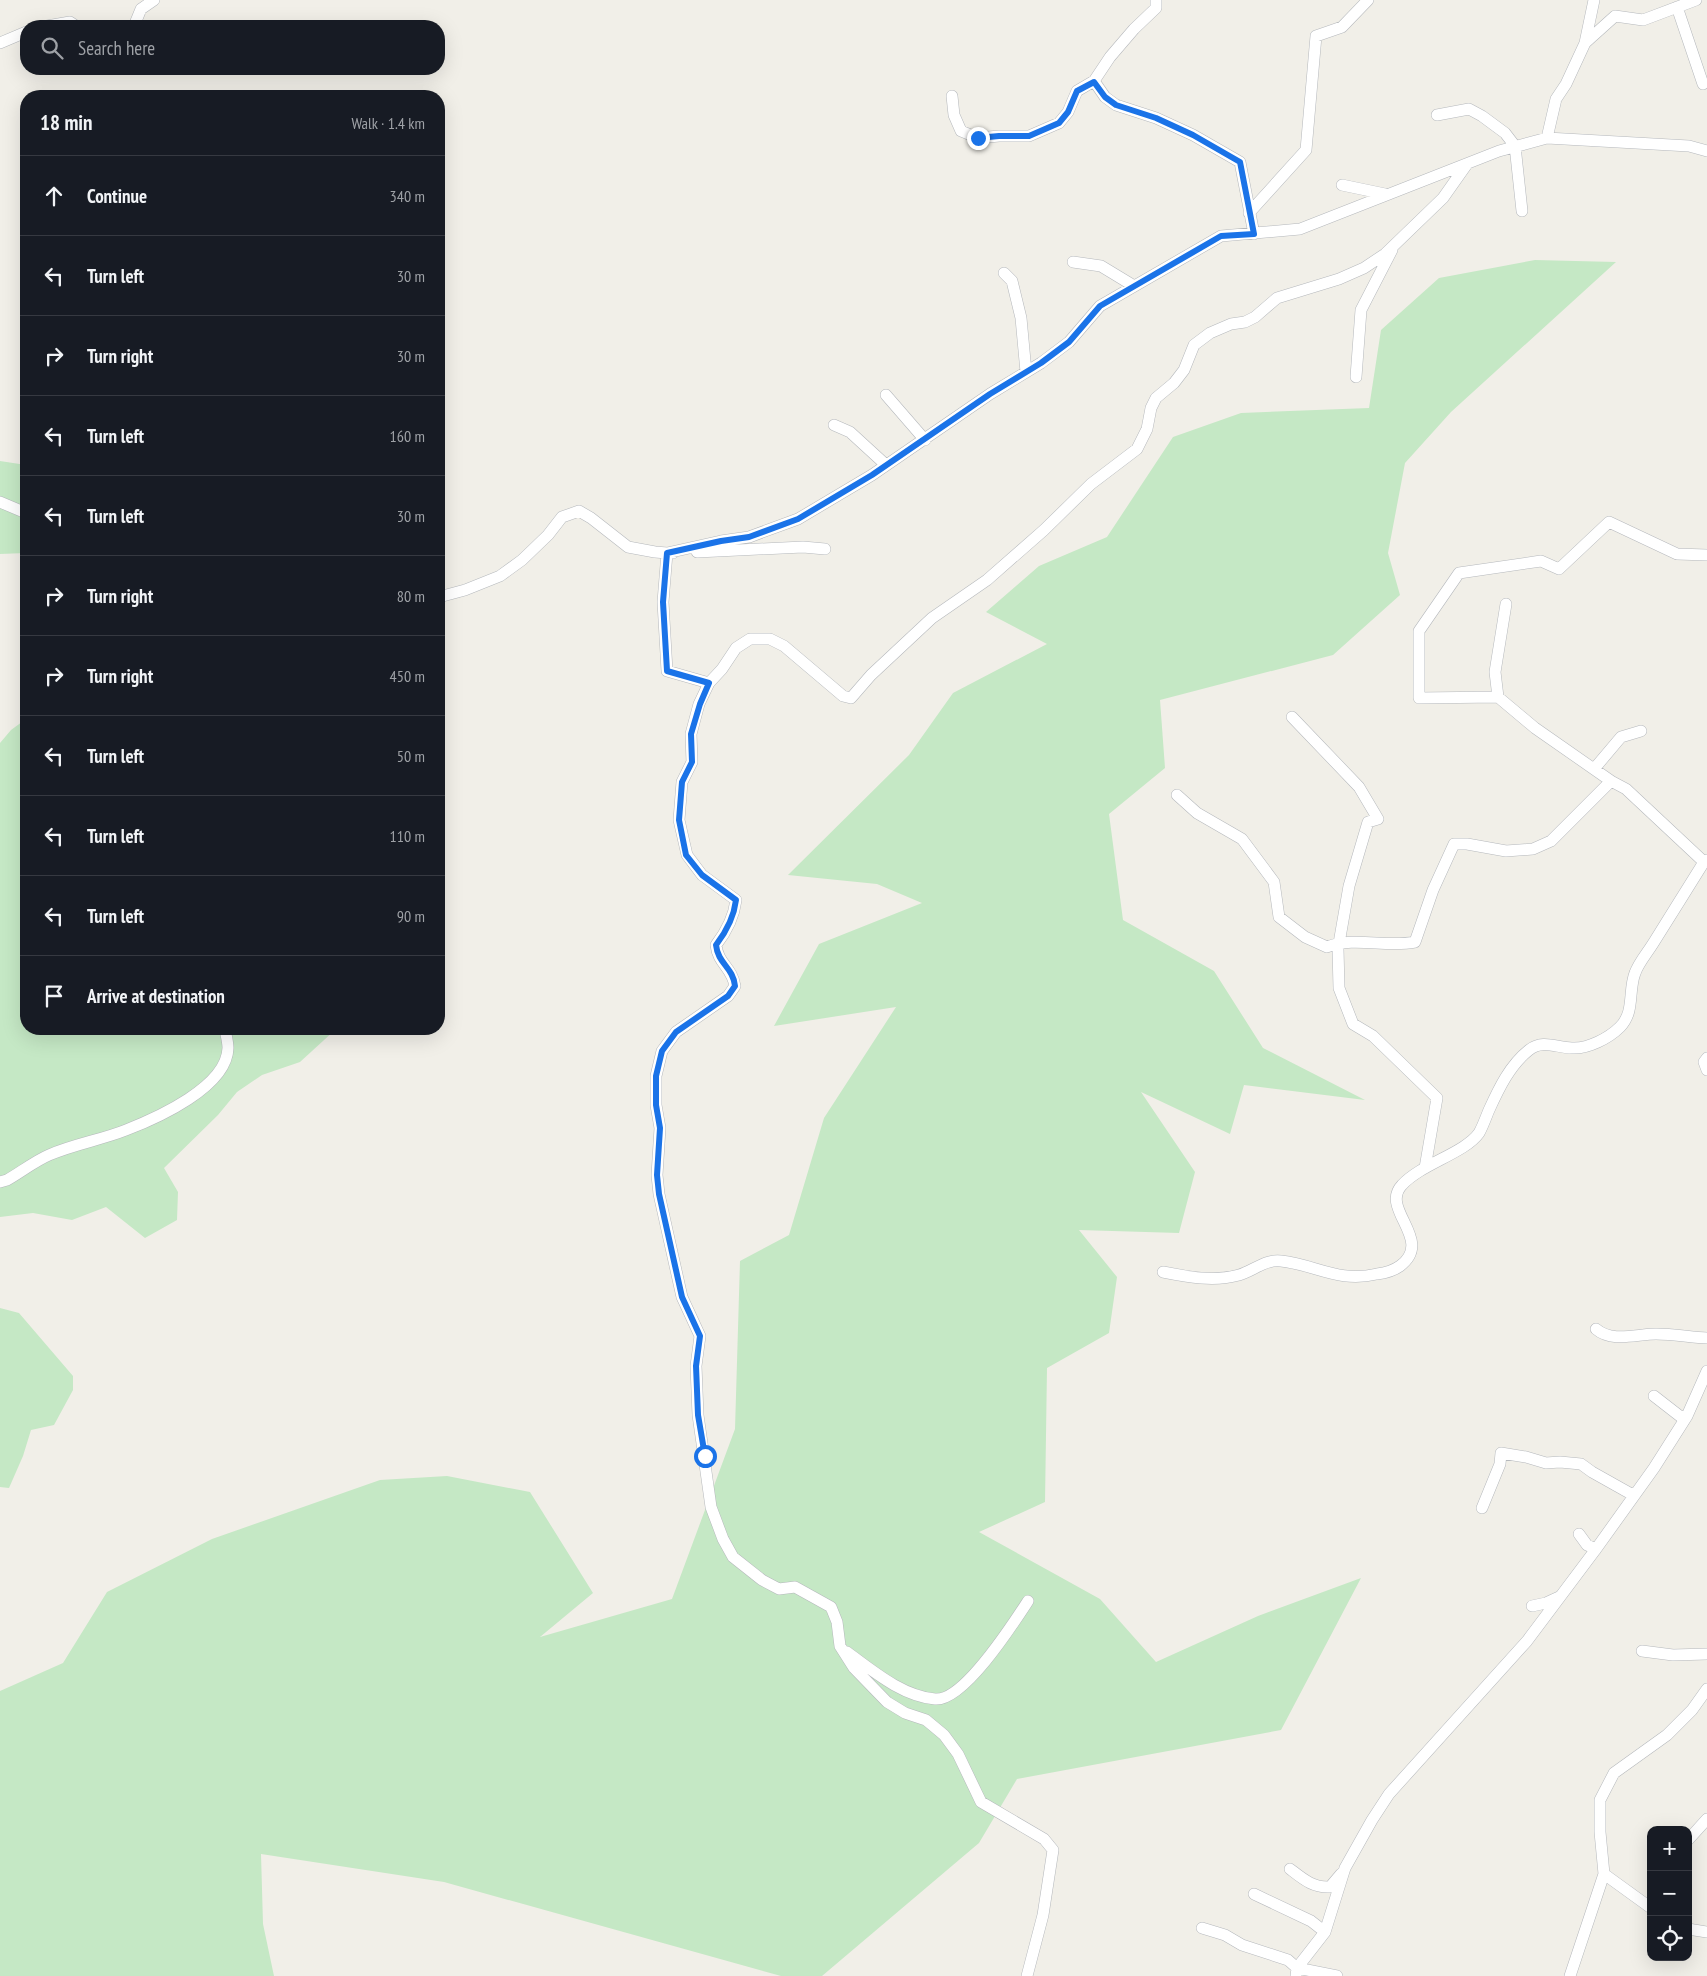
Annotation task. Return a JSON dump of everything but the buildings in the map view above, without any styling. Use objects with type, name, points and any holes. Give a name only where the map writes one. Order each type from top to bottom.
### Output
[{"type":"street","points":[[136,20],[141,9],[154,0]]},
{"type":"street","points":[[1547,138],[1556,99],[1570,77],[1585,43],[1594,0]]},
{"type":"street","points":[[1585,43],[1615,16],[1643,20],[1696,0]]},
{"type":"street","points":[[1249,213],[1306,150],[1316,36],[1342,27],[1361,2]]},
{"type":"street","points":[[952,96],[954,115],[961,131],[978,138],[1029,136],[1059,123],[1068,112],[1077,91],[1094,82],[1110,58],[1158,3]]},
{"type":"street","points":[[1677,7],[1702,65],[1702,84]]},
{"type":"street","points":[[0,43],[20,35]]},
{"type":"street","points":[[1094,82],[1105,97],[1116,105],[1156,118],[1193,135],[1240,162],[1254,234]]},
{"type":"street","points":[[1437,115],[1469,109],[1505,133],[1515,146],[1522,211]]},
{"type":"street","points":[[667,553],[749,537],[798,519],[925,440],[1041,363],[1069,342],[1100,306],[1221,236],[1300,229],[1515,146],[1547,138],[1690,146],[1707,151]]},
{"type":"street","points":[[1027,1976],[1047,1896],[1053,1850],[1044,1839],[981,1802],[958,1754],[944,1735],[926,1720],[905,1713],[887,1702],[854,1668],[840,1646],[838,1622],[831,1607],[794,1588],[779,1589],[762,1580],[734,1557],[723,1539],[711,1506],[698,1415],[696,1366],[700,1336],[682,1297],[659,1194],[657,1175],[660,1128],[656,1105],[656,1076],[662,1051],[676,1032],[728,996],[735,986],[734,975],[717,956],[716,945],[725,932],[735,909],[736,900],[702,875],[686,855],[679,820],[682,782],[692,762],[691,734],[709,683],[722,669],[736,648],[750,639],[770,639],[784,646],[843,696],[851,698],[872,675],[932,618],[987,580],[1044,530],[1090,484],[1138,449],[1148,429],[1151,408],[1156,398],[1174,383],[1184,370],[1194,345],[1210,333],[1230,324],[1245,322],[1255,317],[1278,298],[1339,279],[1364,268],[1385,254],[1443,198],[1467,164]]},
{"type":"street","points":[[1342,185],[1387,195]]},
{"type":"street","points":[[1356,378],[1361,310],[1396,242]]},
{"type":"street","points":[[1073,262],[1101,266],[1134,286]]},
{"type":"street","points":[[1004,272],[1012,281],[1022,318],[1026,372]]},
{"type":"street","points":[[886,395],[925,440]]},
{"type":"street","points":[[834,425],[850,432],[886,465]]},
{"type":"street","points":[[0,502],[20,510]]},
{"type":"street","points":[[445,595],[465,590],[500,576],[522,560],[562,517],[579,511],[628,547],[654,552],[824,548]]},
{"type":"street","points":[[1162,1272],[1197,1280],[1239,1275],[1269,1262],[1281,1261],[1348,1277],[1362,1277],[1387,1272],[1400,1266],[1409,1256],[1412,1247],[1410,1233],[1396,1205],[1396,1198],[1401,1186],[1424,1168],[1466,1145],[1479,1133],[1500,1084],[1530,1049],[1542,1043],[1572,1048],[1586,1047],[1603,1039],[1620,1027],[1629,1014],[1634,973],[1705,861],[1626,789],[1610,781],[1535,728],[1498,698],[1419,698],[1419,631],[1459,573],[1541,561],[1559,569],[1609,522],[1677,554],[1707,555]]},
{"type":"street","points":[[667,553],[663,602],[667,671],[709,683]]},
{"type":"street","points":[[1498,698],[1496,672],[1506,604]]},
{"type":"street","points":[[1292,718],[1359,787],[1378,819],[1368,822],[1349,886],[1341,942],[1338,949],[1339,988],[1353,1024],[1373,1036],[1437,1098],[1424,1168]]},
{"type":"street","points":[[1594,769],[1621,737],[1641,731]]},
{"type":"street","points":[[1177,795],[1197,813],[1242,839],[1274,882],[1279,917],[1305,937],[1327,947],[1341,942],[1404,944],[1415,942],[1433,890],[1454,844],[1467,844],[1506,851],[1533,848],[1550,841],[1610,781]]},
{"type":"street","points":[[0,1182],[7,1180],[49,1155],[125,1130],[169,1110],[196,1094],[212,1081],[223,1065],[228,1049],[226,1035]]},
{"type":"street","points":[[1707,1058],[1704,1062],[1707,1070]]},
{"type":"street","points":[[1596,1330],[1603,1335],[1617,1337],[1657,1334],[1707,1338]]},
{"type":"street","points":[[1290,1869],[1309,1883],[1330,1887],[1345,1868],[1389,1794],[1527,1641],[1596,1550],[1633,1494],[1654,1468],[1687,1416],[1707,1371]]},
{"type":"street","points":[[1654,1396],[1681,1417],[1687,1416]]},
{"type":"street","points":[[1482,1508],[1500,1464],[1501,1452],[1546,1463],[1581,1464],[1633,1494]]},
{"type":"street","points":[[1579,1534],[1586,1545],[1596,1550]]},
{"type":"street","points":[[1532,1606],[1546,1603],[1561,1596]]},
{"type":"street","points":[[840,1646],[876,1673],[910,1693],[937,1700],[956,1692],[975,1673],[1028,1601]]},
{"type":"street","points":[[1642,1651],[1673,1655],[1707,1654]]},
{"type":"street","points":[[1570,1976],[1604,1874],[1600,1832],[1600,1800],[1614,1773],[1667,1735],[1692,1710],[1707,1690]]},
{"type":"street","points":[[1692,1836],[1707,1819]]},
{"type":"street","points":[[1297,1972],[1326,1932],[1345,1868]]},
{"type":"street","points":[[1604,1874],[1647,1905]]},
{"type":"street","points":[[1254,1894],[1311,1921],[1326,1932]]},
{"type":"street","points":[[1202,1928],[1225,1936],[1242,1945],[1288,1960],[1297,1972],[1337,1976]]},
{"type":"street","points":[[1692,1930],[1707,1932]]},
{"type":"green space","points":[[1535,260],[1616,262],[1451,412],[1405,463],[1388,553],[1400,595],[1333,655],[1160,700],[1165,768],[1109,814],[1123,920],[1214,971],[1263,1048],[1365,1100],[1244,1085],[1230,1134],[1141,1092],[1195,1172],[1179,1233],[1079,1230],[1117,1277],[1109,1333],[1047,1368],[1045,1502],[979,1532],[1100,1599],[1156,1662],[1258,1616],[1361,1578],[1281,1730],[1017,1779],[979,1843],[822,1976],[781,1976],[444,1882],[261,1854],[263,1924],[274,1976],[0,1976],[0,1691],[63,1663],[107,1592],[212,1539],[380,1480],[447,1476],[530,1492],[593,1593],[540,1637],[672,1599],[735,1429],[740,1261],[789,1235],[824,1118],[896,1007],[774,1026],[819,944],[922,903],[877,884],[788,875],[909,755],[953,693],[1047,644],[986,612],[1039,566],[1107,537],[1173,437],[1241,413],[1369,408],[1381,330],[1439,278]]},
{"type":"green space","points":[[0,461],[20,464],[20,553],[0,554]]},
{"type":"green space","points":[[20,723],[20,1035],[330,1035],[300,1062],[262,1075],[237,1092],[218,1115],[164,1168],[178,1192],[177,1220],[145,1238],[106,1207],[72,1220],[33,1213],[0,1217],[0,743],[11,730]]},
{"type":"green space","points":[[0,1308],[19,1313],[73,1376],[73,1390],[54,1425],[31,1430],[23,1456],[9,1488],[0,1487]]},
{"type":"route","points":[[705,1456],[698,1415],[696,1366],[700,1336],[694,1327],[682,1297],[659,1194],[657,1175],[660,1128],[656,1105],[656,1076],[662,1051],[676,1032],[728,996],[735,986],[734,975],[717,956],[716,945],[725,932],[735,909],[736,900],[702,875],[686,855],[679,820],[682,782],[692,762],[691,734],[709,683],[667,671],[663,602],[667,553],[749,537],[798,519],[872,475],[990,394],[1041,363],[1069,342],[1100,306],[1122,292],[1221,236],[1254,234],[1240,162],[1193,135],[1156,118],[1116,105],[1105,97],[1094,82],[1077,91],[1068,112],[1059,123],[1029,136],[978,138]]}]
